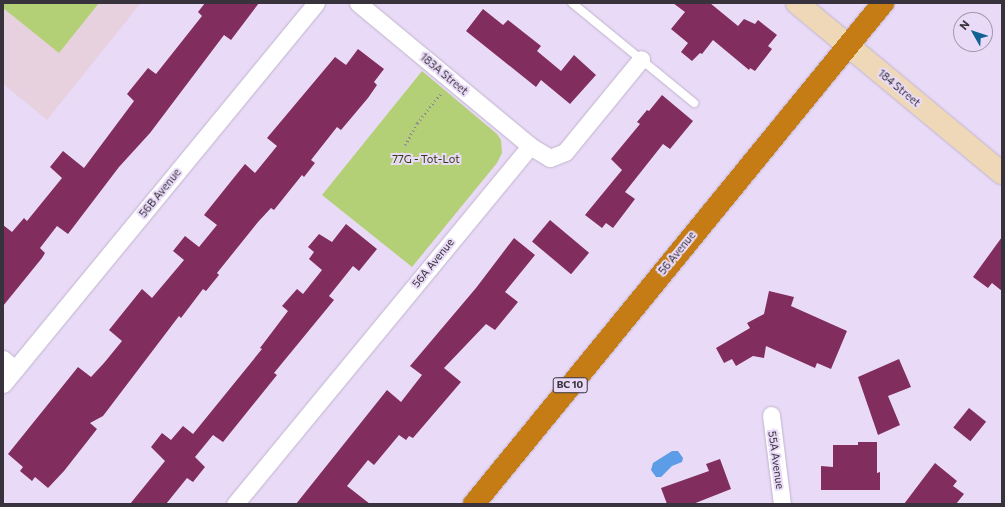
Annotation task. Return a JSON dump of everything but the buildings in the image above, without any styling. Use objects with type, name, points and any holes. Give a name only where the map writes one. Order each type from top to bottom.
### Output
[{"type":"highway","name":"56 Avenue","points":[[474,504],[883,3]]},
{"type":"main road","name":"184 Street","points":[[797,3],[1002,173]]},
{"type":"street","name":"56B Avenue","points":[[3,384],[9,364],[316,3]]},
{"type":"street","name":"183A Street","points":[[358,3],[530,146]]},
{"type":"street","points":[[530,146],[550,158],[565,152],[641,59]]},
{"type":"street","name":"56A Avenue","points":[[235,504],[530,146]]},
{"type":"street","name":"55A Avenue","points":[[771,415],[782,504]]},
{"type":"lane","points":[[572,3],[694,103]]},
{"type":"path","points":[[405,145],[417,123],[442,91]]},
{"type":"shaded area","points":[[3,3],[141,3],[47,120],[3,84]]},
{"type":"green space","points":[[3,3],[99,3],[59,53],[3,8]]},
{"type":"green space","name":"77G - Tot-Lot","points":[[422,71],[497,134],[501,140],[502,153],[497,163],[412,267],[322,195]]},
{"type":"water","points":[[672,451],[678,451],[683,458],[682,462],[672,466],[661,477],[656,477],[651,470],[653,463]]}]
